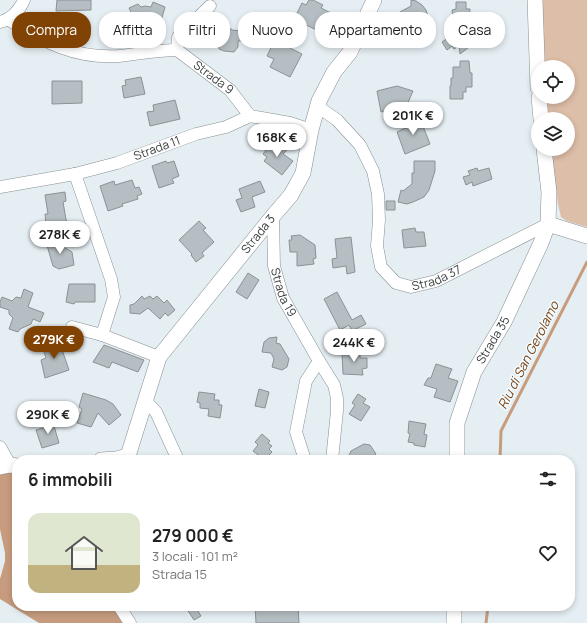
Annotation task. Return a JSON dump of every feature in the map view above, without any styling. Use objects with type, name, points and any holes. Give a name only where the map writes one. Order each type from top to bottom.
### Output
[{"type":"street","points":[[24,0],[21,7],[4,21],[53,45],[75,53],[118,56],[177,50],[178,37],[210,6]]},
{"type":"street","points":[[535,0],[537,60]]},
{"type":"street","name":"Strada 3","points":[[129,455],[159,357],[290,196],[303,173],[317,106],[334,72],[350,52],[371,2]]},
{"type":"street","name":"Strada 9","points":[[177,50],[230,90],[250,116]]},
{"type":"street","name":"Strada 37","points":[[317,106],[337,120],[360,146],[373,171],[378,194],[379,220],[377,246],[381,267],[396,283],[410,287],[436,281],[548,224]]},
{"type":"street","points":[[250,116],[290,123],[311,130]]},
{"type":"street","name":"Strada 11","points":[[0,187],[75,174],[117,163],[196,134],[226,127],[250,116]]},
{"type":"street","points":[[545,156],[549,192],[548,224],[587,236]]},
{"type":"street","points":[[75,174],[111,279],[114,297],[102,335]]},
{"type":"street","name":"Strada 19","points":[[273,216],[274,266],[283,298],[334,385],[337,398],[337,411],[333,455]]},
{"type":"street","name":"Strada 35","points":[[457,455],[458,423],[474,372],[504,322],[541,243],[548,224]]},
{"type":"street","points":[[72,327],[102,335],[159,357]]},
{"type":"street","points":[[303,455],[296,432],[306,381],[319,361]]},
{"type":"street","points":[[146,401],[156,412],[176,455]]},
{"type":"street","points":[[0,447],[9,466]]},
{"type":"street","points":[[123,611],[130,623]]},
{"type":"street","points":[[454,611],[454,623]]},
{"type":"shaded area","points":[[540,0],[587,0],[587,227],[567,221],[561,217],[552,156],[575,156],[575,112],[546,112],[546,104],[575,104],[575,60],[543,60]]},
{"type":"shaded area","points":[[12,472],[12,606],[0,599],[0,579],[5,561],[5,553],[0,529],[0,473]]},
{"type":"shaded area","points":[[20,611],[120,611],[126,623],[39,623]]},
{"type":"building","points":[[57,0],[91,0],[91,10],[56,11]]},
{"type":"building","points":[[309,0],[313,0],[323,5],[321,8],[329,12],[315,12],[315,29],[307,25],[307,12],[298,12],[302,3],[306,5]]},
{"type":"building","points":[[411,0],[416,1],[422,5],[427,12],[400,12],[411,6]]},
{"type":"building","points":[[153,2],[165,7],[164,12],[131,12],[129,8],[138,4],[141,7],[151,7]]},
{"type":"building","points":[[456,2],[466,2],[466,9],[470,9],[470,12],[452,12],[452,10],[456,9]]},
{"type":"building","points":[[230,28],[238,31],[238,47],[234,52],[219,49],[230,48]]},
{"type":"building","points":[[271,48],[290,48],[302,54],[290,77],[270,67],[274,59],[267,56]]},
{"type":"building","points":[[459,48],[468,48],[460,54]]},
{"type":"building","points":[[460,61],[469,61],[470,73],[472,73],[472,87],[466,87],[466,92],[463,92],[463,99],[450,99],[450,86],[451,78],[453,78],[453,67],[460,67]]},
{"type":"building","points":[[141,77],[145,94],[124,98],[122,86],[126,85],[125,80]]},
{"type":"building","points":[[52,81],[82,81],[82,103],[52,104]]},
{"type":"building","points":[[397,86],[413,91],[407,105],[381,112],[377,91]]},
{"type":"building","points":[[175,100],[180,119],[150,126],[147,112],[154,111],[153,105]]},
{"type":"building","points":[[416,116],[419,122],[421,121],[430,144],[405,154],[397,132],[408,127],[406,120]]},
{"type":"building","points":[[274,140],[287,150],[283,154],[293,161],[282,175],[264,161],[267,157],[263,154]]},
{"type":"building","points":[[166,161],[167,163],[174,161],[179,176],[172,179],[174,183],[159,188],[152,166]]},
{"type":"building","points":[[414,161],[435,161],[435,171],[429,190],[424,197],[413,202],[407,204],[398,202],[401,190],[403,191],[412,184]]},
{"type":"building","points":[[477,168],[478,171],[489,168],[492,179],[473,186],[472,182],[466,185],[463,177],[470,175],[468,171]]},
{"type":"building","points":[[132,180],[135,188],[139,187],[142,194],[137,196],[138,199],[122,204],[123,206],[108,211],[100,186],[114,181],[115,185]]},
{"type":"building","points":[[260,181],[265,192],[252,197],[255,207],[241,212],[236,200],[242,198],[239,189]]},
{"type":"building","points":[[65,192],[66,201],[63,202],[67,225],[55,226],[54,223],[46,224],[45,214],[48,214],[45,195]]},
{"type":"building","points":[[386,201],[395,201],[395,210],[386,210]]},
{"type":"building","points":[[199,221],[206,228],[203,230],[214,242],[202,253],[204,256],[196,262],[191,255],[192,254],[179,240]]},
{"type":"building","points":[[415,228],[416,232],[424,232],[426,246],[404,248],[402,230]]},
{"type":"building","points":[[300,235],[315,245],[316,258],[313,259],[314,264],[297,266],[297,252],[290,252],[289,240],[292,240],[291,236]]},
{"type":"building","points":[[351,237],[355,272],[347,274],[346,266],[333,268],[332,259],[337,258],[335,239]]},
{"type":"building","points":[[55,239],[56,246],[62,246],[72,252],[74,265],[59,269],[53,266],[46,242]]},
{"type":"building","points":[[248,273],[259,280],[247,299],[236,292]]},
{"type":"building","points":[[69,284],[95,284],[95,302],[75,302],[74,304],[66,302]]},
{"type":"building","points":[[24,289],[33,293],[28,307],[44,313],[40,322],[33,319],[31,324],[20,329],[18,332],[9,329],[13,318],[9,314],[9,310],[0,307],[0,302],[2,297],[12,301],[16,297],[21,298]]},
{"type":"building","points":[[337,292],[352,320],[361,315],[366,324],[352,331],[349,325],[340,330],[324,299]]},
{"type":"building","points":[[142,296],[144,299],[150,296],[153,299],[157,296],[164,303],[167,300],[175,310],[168,316],[165,313],[160,319],[148,308],[140,314],[130,313],[130,305],[134,304]]},
{"type":"building","points":[[277,337],[276,343],[280,344],[289,359],[287,367],[282,370],[272,367],[274,359],[271,353],[262,352],[264,342],[269,338]]},
{"type":"building","points":[[59,341],[69,370],[45,378],[41,360],[46,358],[42,346]]},
{"type":"building","points":[[104,345],[144,360],[138,372],[112,362],[109,368],[93,362]]},
{"type":"building","points":[[352,348],[360,348],[360,358],[367,358],[367,368],[362,369],[363,375],[343,374],[342,353],[352,352]]},
{"type":"building","points":[[436,364],[452,369],[448,378],[458,381],[450,402],[434,397],[437,389],[424,385],[428,378],[431,378]]},
{"type":"building","points":[[259,389],[269,392],[265,408],[255,406]]},
{"type":"building","points":[[199,392],[215,394],[214,400],[219,400],[219,405],[222,405],[220,418],[208,416],[209,409],[200,408],[200,403],[197,402]]},
{"type":"building","points":[[83,393],[106,400],[113,404],[121,415],[109,425],[98,413],[91,427],[77,423],[82,409],[79,407]]},
{"type":"building","points":[[358,394],[366,399],[363,403],[370,407],[361,421],[349,414],[355,405],[352,403]]},
{"type":"building","points":[[52,419],[59,443],[42,448],[36,430],[46,427],[44,421]]},
{"type":"building","points":[[409,421],[426,424],[424,434],[427,435],[425,447],[408,442],[410,434],[408,433]]},
{"type":"building","points":[[262,434],[270,441],[268,443],[272,446],[269,449],[272,452],[269,455],[258,455],[253,451],[258,445],[255,442]]},
{"type":"building","points":[[364,444],[370,445],[376,454],[349,455],[351,451]]},
{"type":"building","points":[[188,611],[198,611],[201,616],[194,620]]},
{"type":"building","points":[[255,611],[298,611],[299,623],[256,623]]},
{"type":"waterway","name":"Riu di San Gerolamo","points":[[500,455],[501,431],[587,262]]},
{"type":"waterway","name":"Riu di San Gerolamo","points":[[486,623],[487,611]]}]
